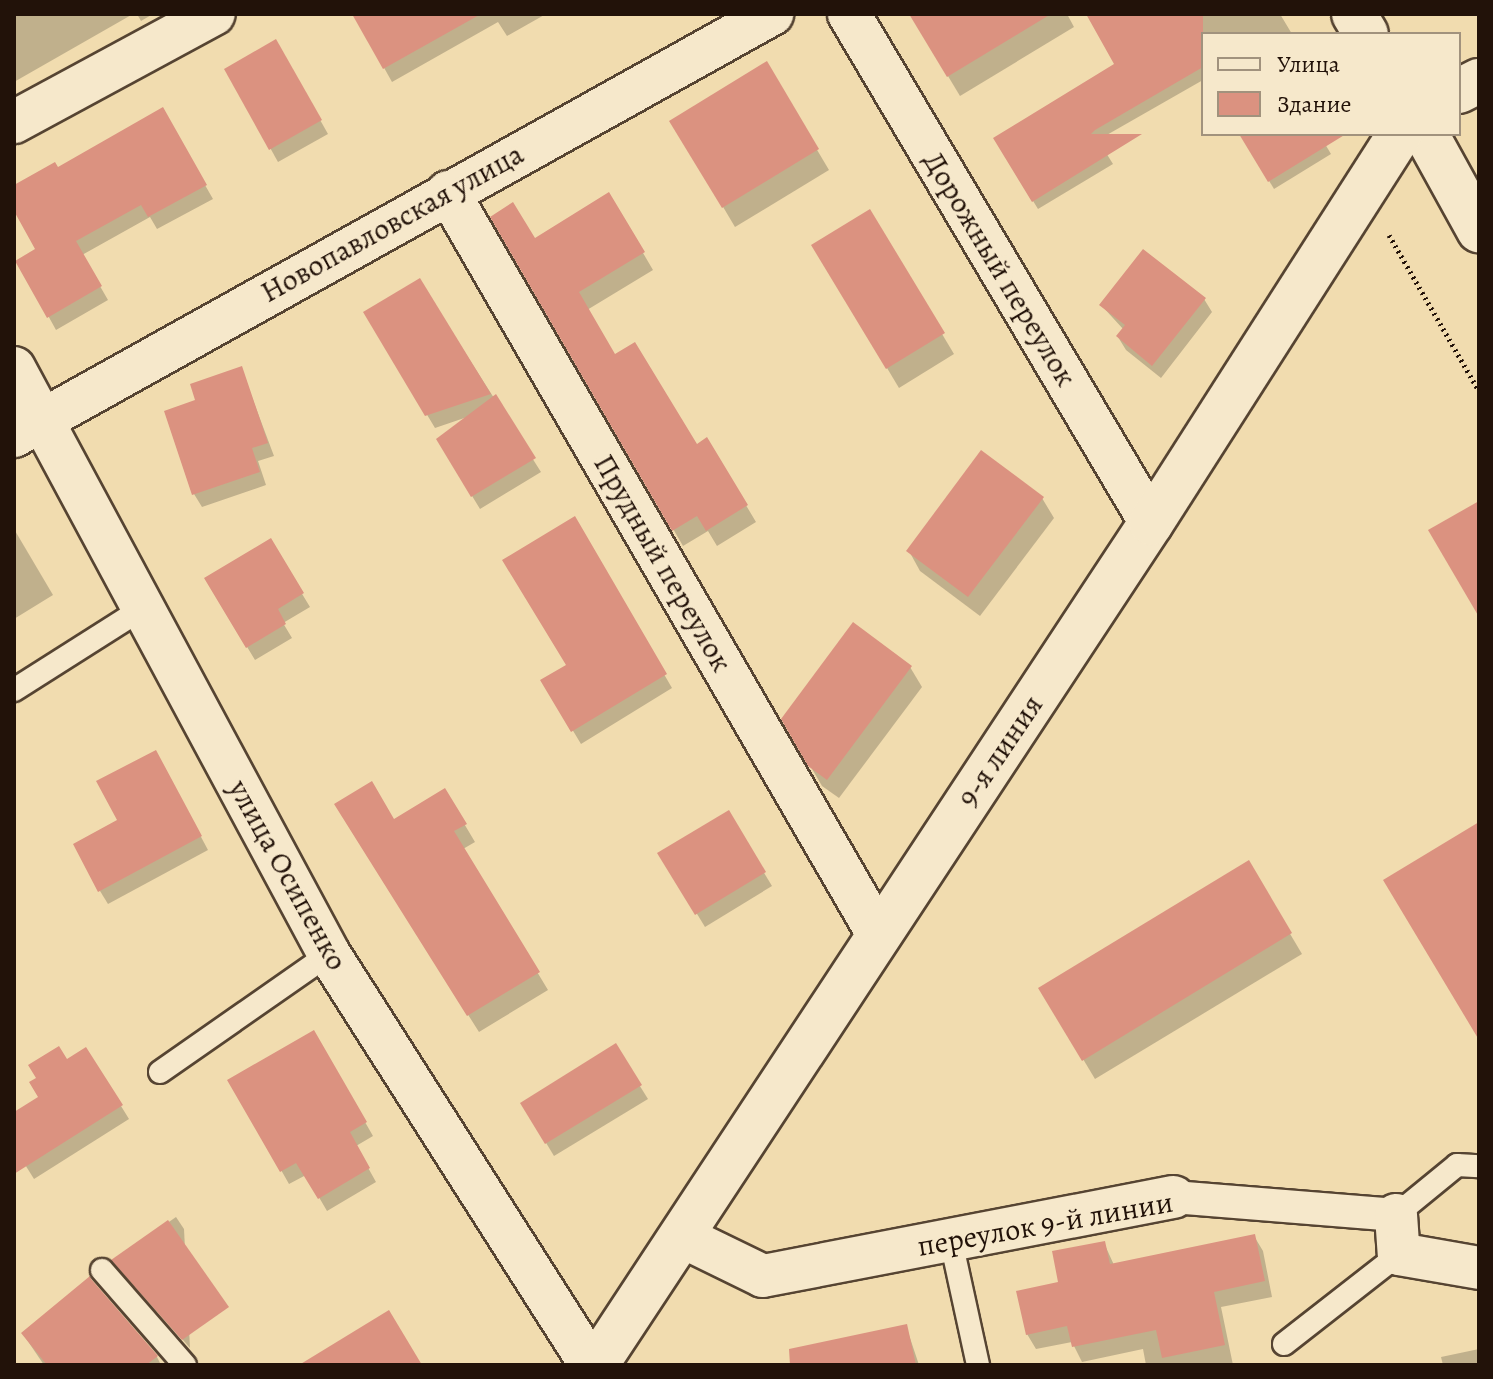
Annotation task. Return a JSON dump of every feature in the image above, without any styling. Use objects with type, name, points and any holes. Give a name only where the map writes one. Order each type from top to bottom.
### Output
[{"type":"street","points":[[14,122],[214,14]]},
{"type":"street","name":"Новопавловская улица","points":[[28,427],[772,14]]},
{"type":"street","name":"Дорожный переулок","points":[[849,14],[1151,523]]},
{"type":"street","points":[[1354,14],[1365,32]]},
{"type":"street","points":[[1461,90],[1479,81]]},
{"type":"street","name":"9-я линия","points":[[594,1365],[1151,523],[1399,136]]},
{"type":"street","points":[[1427,136],[1479,230]]},
{"type":"street","name":"Прудный переулок","points":[[448,192],[878,934]]},
{"type":"street","name":"улица Осипенко","points":[[14,368],[28,427],[143,608],[329,954],[594,1365]]},
{"type":"street","name":"переулок 9-й линии","points":[[681,1236],[763,1276],[1173,1197],[1398,1235],[1479,1268]]},
{"type":"lane","points":[[14,690],[143,608]]},
{"type":"lane","points":[[160,1072],[329,954]]},
{"type":"lane","points":[[1284,1344],[1398,1235],[1457,1165],[1479,1166]]},
{"type":"lane","points":[[951,1241],[978,1365]]},
{"type":"lane","points":[[102,1270],[185,1365]]},
{"type":"path","points":[[1362,189],[1479,391]]},
{"type":"building","points":[[352,14],[481,14],[383,69]]},
{"type":"building","points":[[909,14],[1051,14],[947,77]]},
{"type":"building","points":[[1086,14],[1203,14],[1201,68],[1091,134],[1142,134],[1032,202],[993,138],[1114,64]]},
{"type":"building","points":[[276,39],[322,120],[269,150],[224,69]]},
{"type":"building","points":[[767,61],[819,149],[722,208],[669,121]]},
{"type":"building","points":[[163,107],[207,185],[148,217],[141,205],[76,241],[102,286],[47,318],[15,261],[35,249],[14,211],[14,185],[55,162],[58,167]]},
{"type":"building","points":[[1240,136],[1343,136],[1268,182]]},
{"type":"building","points":[[609,192],[645,252],[579,292],[615,354],[635,342],[697,444],[707,437],[748,505],[706,531],[697,516],[672,531],[490,217],[513,202],[535,238]]},
{"type":"building","points":[[870,209],[945,333],[886,369],[811,245]]},
{"type":"building","points":[[1143,249],[1206,298],[1152,366],[1116,336],[1125,325],[1099,305]]},
{"type":"building","points":[[420,278],[491,394],[425,416],[363,312]]},
{"type":"building","points":[[242,366],[268,443],[252,448],[260,472],[192,495],[164,411],[195,400],[190,384]]},
{"type":"building","points":[[496,394],[536,458],[471,497],[436,439]]},
{"type":"building","points":[[981,450],[1044,497],[968,597],[906,551]]},
{"type":"building","points":[[1479,501],[1479,617],[1428,530]]},
{"type":"building","points":[[575,516],[667,674],[571,732],[540,680],[566,665],[502,560]]},
{"type":"building","points":[[271,538],[304,593],[278,609],[286,624],[246,648],[204,578]]},
{"type":"building","points":[[853,622],[912,666],[827,780],[808,766],[781,719]]},
{"type":"building","points":[[156,750],[202,836],[98,892],[73,844],[117,820],[96,781]]},
{"type":"building","points":[[372,781],[394,819],[445,788],[467,824],[454,831],[540,972],[467,1016],[334,804]]},
{"type":"building","points":[[729,810],[766,872],[695,915],[657,853]]},
{"type":"building","points":[[1479,822],[1479,1040],[1383,880]]},
{"type":"building","points":[[1249,860],[1292,933],[1082,1061],[1038,988]]},
{"type":"building","points":[[314,1030],[367,1122],[350,1132],[370,1168],[318,1199],[296,1163],[280,1172],[227,1080]]},
{"type":"building","points":[[616,1043],[642,1085],[545,1144],[520,1103]]},
{"type":"building","points":[[59,1046],[67,1059],[86,1047],[123,1105],[14,1174],[14,1112],[38,1097],[29,1082],[36,1078],[28,1065]]},
{"type":"building","points":[[168,1220],[229,1307],[182,1340],[111,1260]]},
{"type":"building","points":[[1255,1234],[1265,1281],[1214,1292],[1225,1345],[1162,1358],[1156,1330],[1072,1347],[1067,1326],[1026,1335],[1016,1291],[1058,1282],[1052,1251],[1105,1241],[1110,1264]]},
{"type":"building","points":[[90,1276],[158,1356],[146,1365],[47,1365],[21,1333]]},
{"type":"building","points":[[389,1310],[422,1365],[299,1365]]},
{"type":"building","points":[[907,1324],[916,1365],[790,1365],[789,1349]]}]
